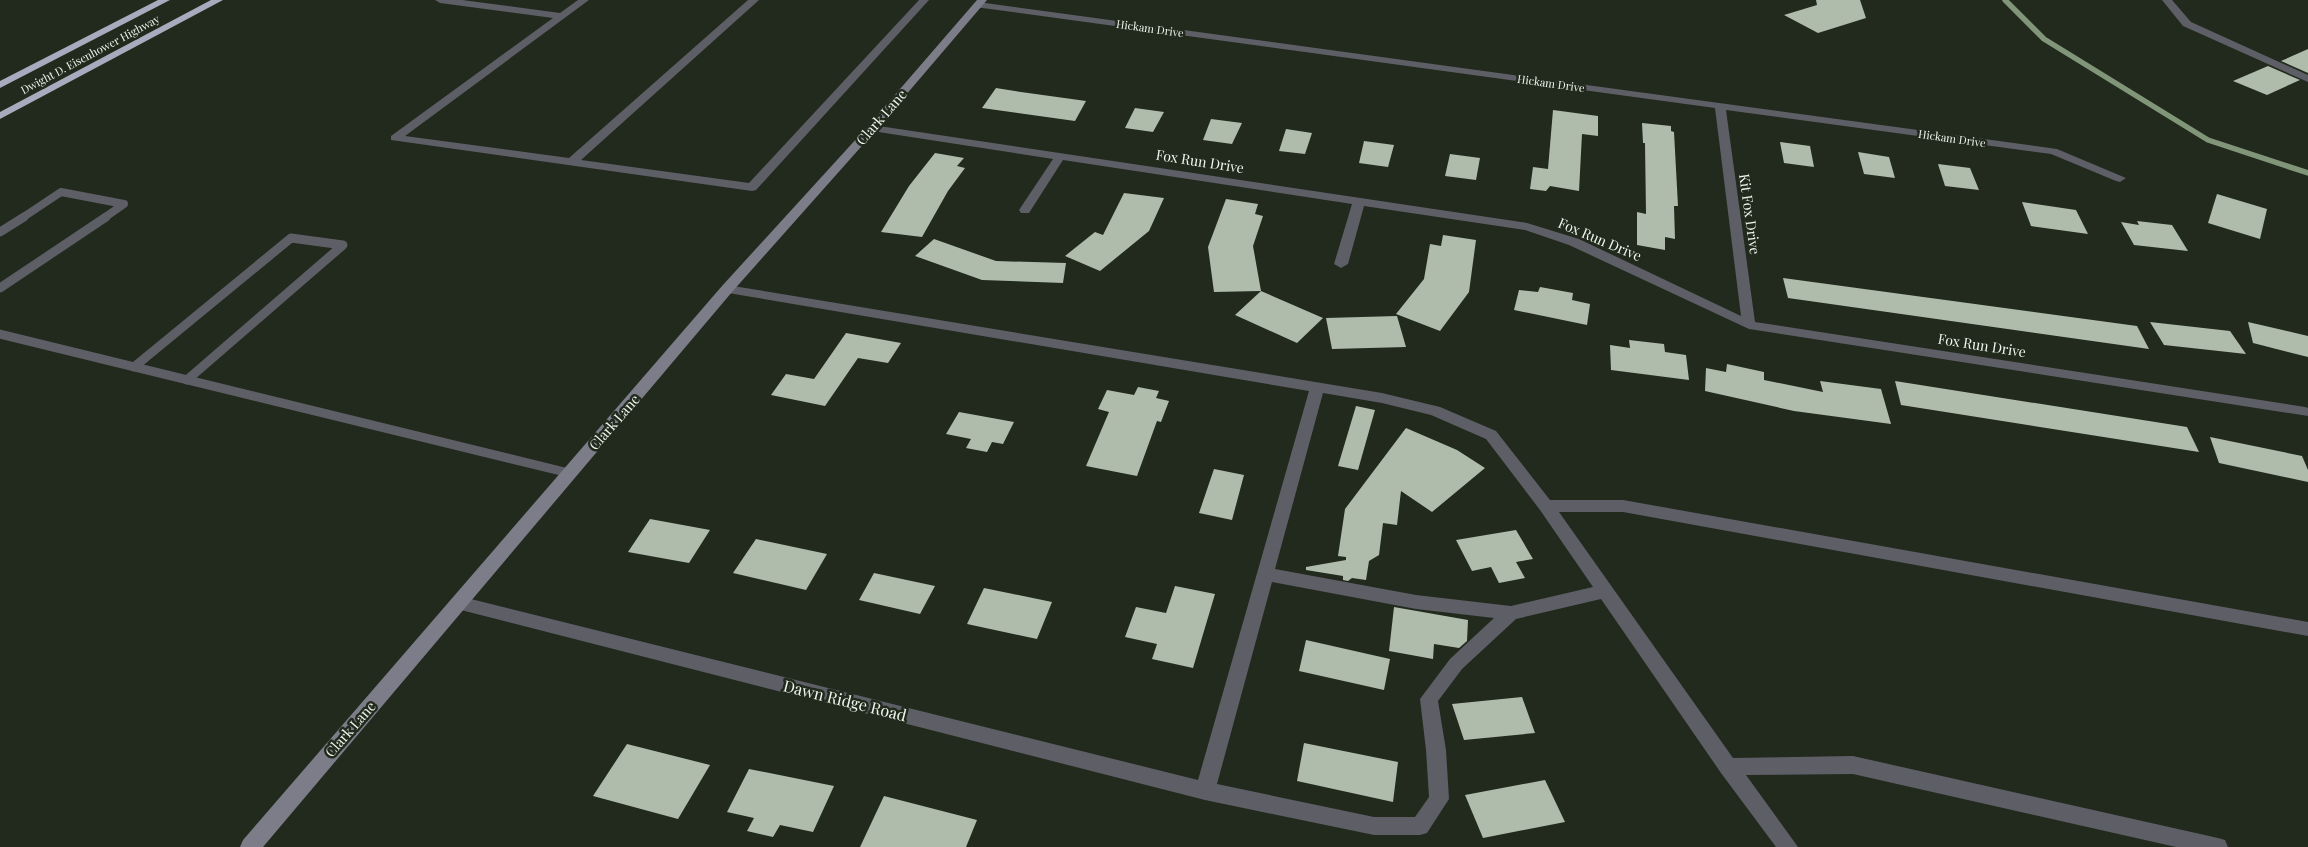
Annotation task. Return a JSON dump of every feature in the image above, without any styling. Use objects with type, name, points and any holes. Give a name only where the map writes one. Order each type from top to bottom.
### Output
[{"type":"highway","name":"Dwight D. Eisenhower Highway","points":[[0,85],[165,0]]},
{"type":"highway","name":"Dwight D. Eisenhower Highway","points":[[0,116],[218,0]]},
{"type":"main road","name":"Clark Lane","points":[[250,847],[727,289],[872,128],[980,2]]},
{"type":"street","points":[[440,0],[562,16]]},
{"type":"street","points":[[584,0],[395,138],[752,187],[924,0]]},
{"type":"street","points":[[571,163],[754,0]]},
{"type":"street","points":[[2167,0],[2187,24],[2308,79]]},
{"type":"street","name":"Hickam Drive","points":[[980,2],[1720,107],[2053,151],[2120,178]]},
{"type":"street","name":"Kit Fox Drive","points":[[1720,107],[1749,325]]},
{"type":"street","name":"Fox Run Drive","points":[[872,128],[1527,227],[1574,242],[1749,325],[2305,412]]},
{"type":"street","points":[[1025,210],[1060,155]]},
{"type":"street","points":[[1341,264],[1359,202]]},
{"type":"street","points":[[727,289],[1382,398],[1435,411],[1491,435],[1546,506],[1728,767],[1788,847]]},
{"type":"street","points":[[1205,791],[1317,387]]},
{"type":"street","points":[[1546,506],[1623,506],[2308,629]]},
{"type":"street","points":[[1266,574],[1416,602],[1511,613],[1605,591]]},
{"type":"street","name":"Dawn Ridge Road","points":[[459,603],[1205,791],[1374,826],[1420,826],[1439,799],[1436,750],[1429,699],[1456,664],[1511,613]]},
{"type":"street","points":[[1728,767],[1853,765],[2218,847]]},
{"type":"lane","points":[[0,232],[61,192],[124,204],[0,288]]},
{"type":"lane","points":[[134,367],[291,238],[343,245],[187,380]]},
{"type":"lane","points":[[0,334],[569,474]]},
{"type":"building","points":[[1816,0],[1860,0],[1866,18],[1818,33],[1784,15],[1817,5]]},
{"type":"building","points":[[2308,49],[2308,73],[2281,61]]},
{"type":"building","points":[[2268,66],[2300,80],[2267,95],[2233,81]]},
{"type":"building","points":[[996,88],[1086,101],[1075,121],[982,108]]},
{"type":"building","points":[[1135,108],[1164,112],[1153,132],[1125,128]]},
{"type":"building","points":[[1553,110],[1598,116],[1598,136],[1582,134],[1579,191],[1550,186],[1546,191],[1530,189],[1533,167],[1548,169]]},
{"type":"building","points":[[1211,119],[1242,123],[1232,144],[1203,140]]},
{"type":"building","points":[[1642,123],[1671,126],[1671,131],[1674,132],[1678,206],[1674,206],[1675,239],[1665,237],[1665,250],[1637,245],[1637,212],[1646,214],[1645,143],[1643,143]]},
{"type":"building","points":[[1286,129],[1312,133],[1305,154],[1279,151]]},
{"type":"building","points":[[1364,141],[1394,145],[1388,167],[1359,163]]},
{"type":"building","points":[[1780,142],[1810,146],[1814,167],[1784,163]]},
{"type":"building","points":[[1858,152],[1889,157],[1895,178],[1864,174]]},
{"type":"building","points":[[935,153],[964,158],[957,166],[965,168],[948,191],[922,237],[881,232],[909,186]]},
{"type":"building","points":[[1450,154],[1480,158],[1476,180],[1445,176]]},
{"type":"building","points":[[1938,164],[1970,168],[1979,190],[1945,186]]},
{"type":"building","points":[[1124,193],[1164,198],[1149,231],[1100,271],[1065,256],[1095,232],[1103,235]]},
{"type":"building","points":[[2217,194],[2267,209],[2260,239],[2208,223]]},
{"type":"building","points":[[1226,199],[1258,204],[1255,214],[1263,216],[1253,246],[1261,291],[1214,292],[1208,247]]},
{"type":"building","points":[[2022,202],[2076,210],[2088,234],[2031,226]]},
{"type":"building","points":[[2137,221],[2172,225],[2188,251],[2134,245],[2121,222],[2139,225]]},
{"type":"building","points":[[1443,235],[1476,240],[1469,292],[1440,331],[1396,314],[1424,279],[1430,244],[1441,246]]},
{"type":"building","points":[[934,239],[996,261],[1066,263],[1063,283],[982,280],[915,256]]},
{"type":"building","points":[[1783,278],[2137,326],[2149,349],[1788,298]]},
{"type":"building","points":[[1540,287],[1573,293],[1572,300],[1590,304],[1587,325],[1514,310],[1519,290],[1538,292]]},
{"type":"building","points":[[1261,291],[1323,318],[1297,343],[1235,315]]},
{"type":"building","points":[[1397,316],[1406,347],[1332,349],[1326,318]]},
{"type":"building","points":[[2150,322],[2230,331],[2246,354],[2164,345]]},
{"type":"building","points":[[2248,322],[2308,336],[2308,357],[2253,343]]},
{"type":"building","points":[[846,333],[901,343],[888,363],[858,358],[825,406],[771,395],[786,374],[814,379]]},
{"type":"building","points":[[1629,340],[1664,344],[1665,352],[1686,355],[1689,380],[1611,370],[1610,345],[1630,348]]},
{"type":"building","points":[[1727,364],[1764,372],[1764,380],[1823,392],[1820,381],[1881,389],[1891,424],[1794,411],[1705,391],[1706,368],[1726,372]]},
{"type":"building","points":[[1895,381],[2187,427],[2199,452],[1901,405]]},
{"type":"building","points":[[1138,387],[1159,391],[1156,398],[1169,401],[1161,422],[1157,421],[1137,476],[1086,466],[1109,412],[1098,409],[1107,390],[1134,395]]},
{"type":"building","points":[[1356,406],[1375,410],[1358,470],[1338,466]]},
{"type":"building","points":[[959,412],[1014,422],[1003,444],[992,442],[987,452],[966,448],[971,439],[946,434]]},
{"type":"building","points":[[1406,428],[1457,450],[1485,468],[1432,512],[1401,491],[1397,525],[1383,523],[1379,555],[1369,561],[1366,580],[1352,578],[1348,581],[1343,580],[1343,576],[1306,570],[1306,567],[1346,560],[1346,557],[1338,556],[1345,509]]},
{"type":"building","points":[[2210,437],[2302,456],[2308,470],[2308,482],[2219,463]]},
{"type":"building","points":[[1214,469],[1244,475],[1232,520],[1199,513]]},
{"type":"building","points":[[650,519],[710,530],[689,563],[628,552]]},
{"type":"building","points":[[1516,530],[1533,559],[1516,562],[1525,578],[1499,583],[1491,567],[1472,571],[1456,540]]},
{"type":"building","points":[[756,539],[827,554],[806,590],[733,573]]},
{"type":"building","points":[[874,573],[935,586],[920,614],[859,600]]},
{"type":"building","points":[[1175,586],[1215,594],[1193,668],[1152,659],[1157,644],[1125,637],[1136,607],[1166,613]]},
{"type":"building","points":[[984,588],[1052,602],[1037,639],[967,624]]},
{"type":"building","points":[[1394,607],[1468,620],[1467,641],[1459,648],[1434,644],[1433,659],[1389,651]]},
{"type":"building","points":[[1306,640],[1390,659],[1384,690],[1299,671]]},
{"type":"building","points":[[1522,697],[1535,733],[1464,740],[1452,704]]},
{"type":"building","points":[[1304,743],[1398,762],[1393,802],[1297,781]]},
{"type":"building","points":[[627,744],[710,765],[678,819],[593,796]]},
{"type":"building","points":[[749,769],[834,786],[813,832],[780,825],[773,837],[747,831],[754,818],[727,812]]},
{"type":"building","points":[[1545,780],[1565,822],[1483,838],[1465,795]]},
{"type":"building","points":[[884,796],[977,820],[966,847],[860,847]]},
{"type":"waterway","points":[[2005,0],[2044,39],[2208,140],[2308,173]]}]
